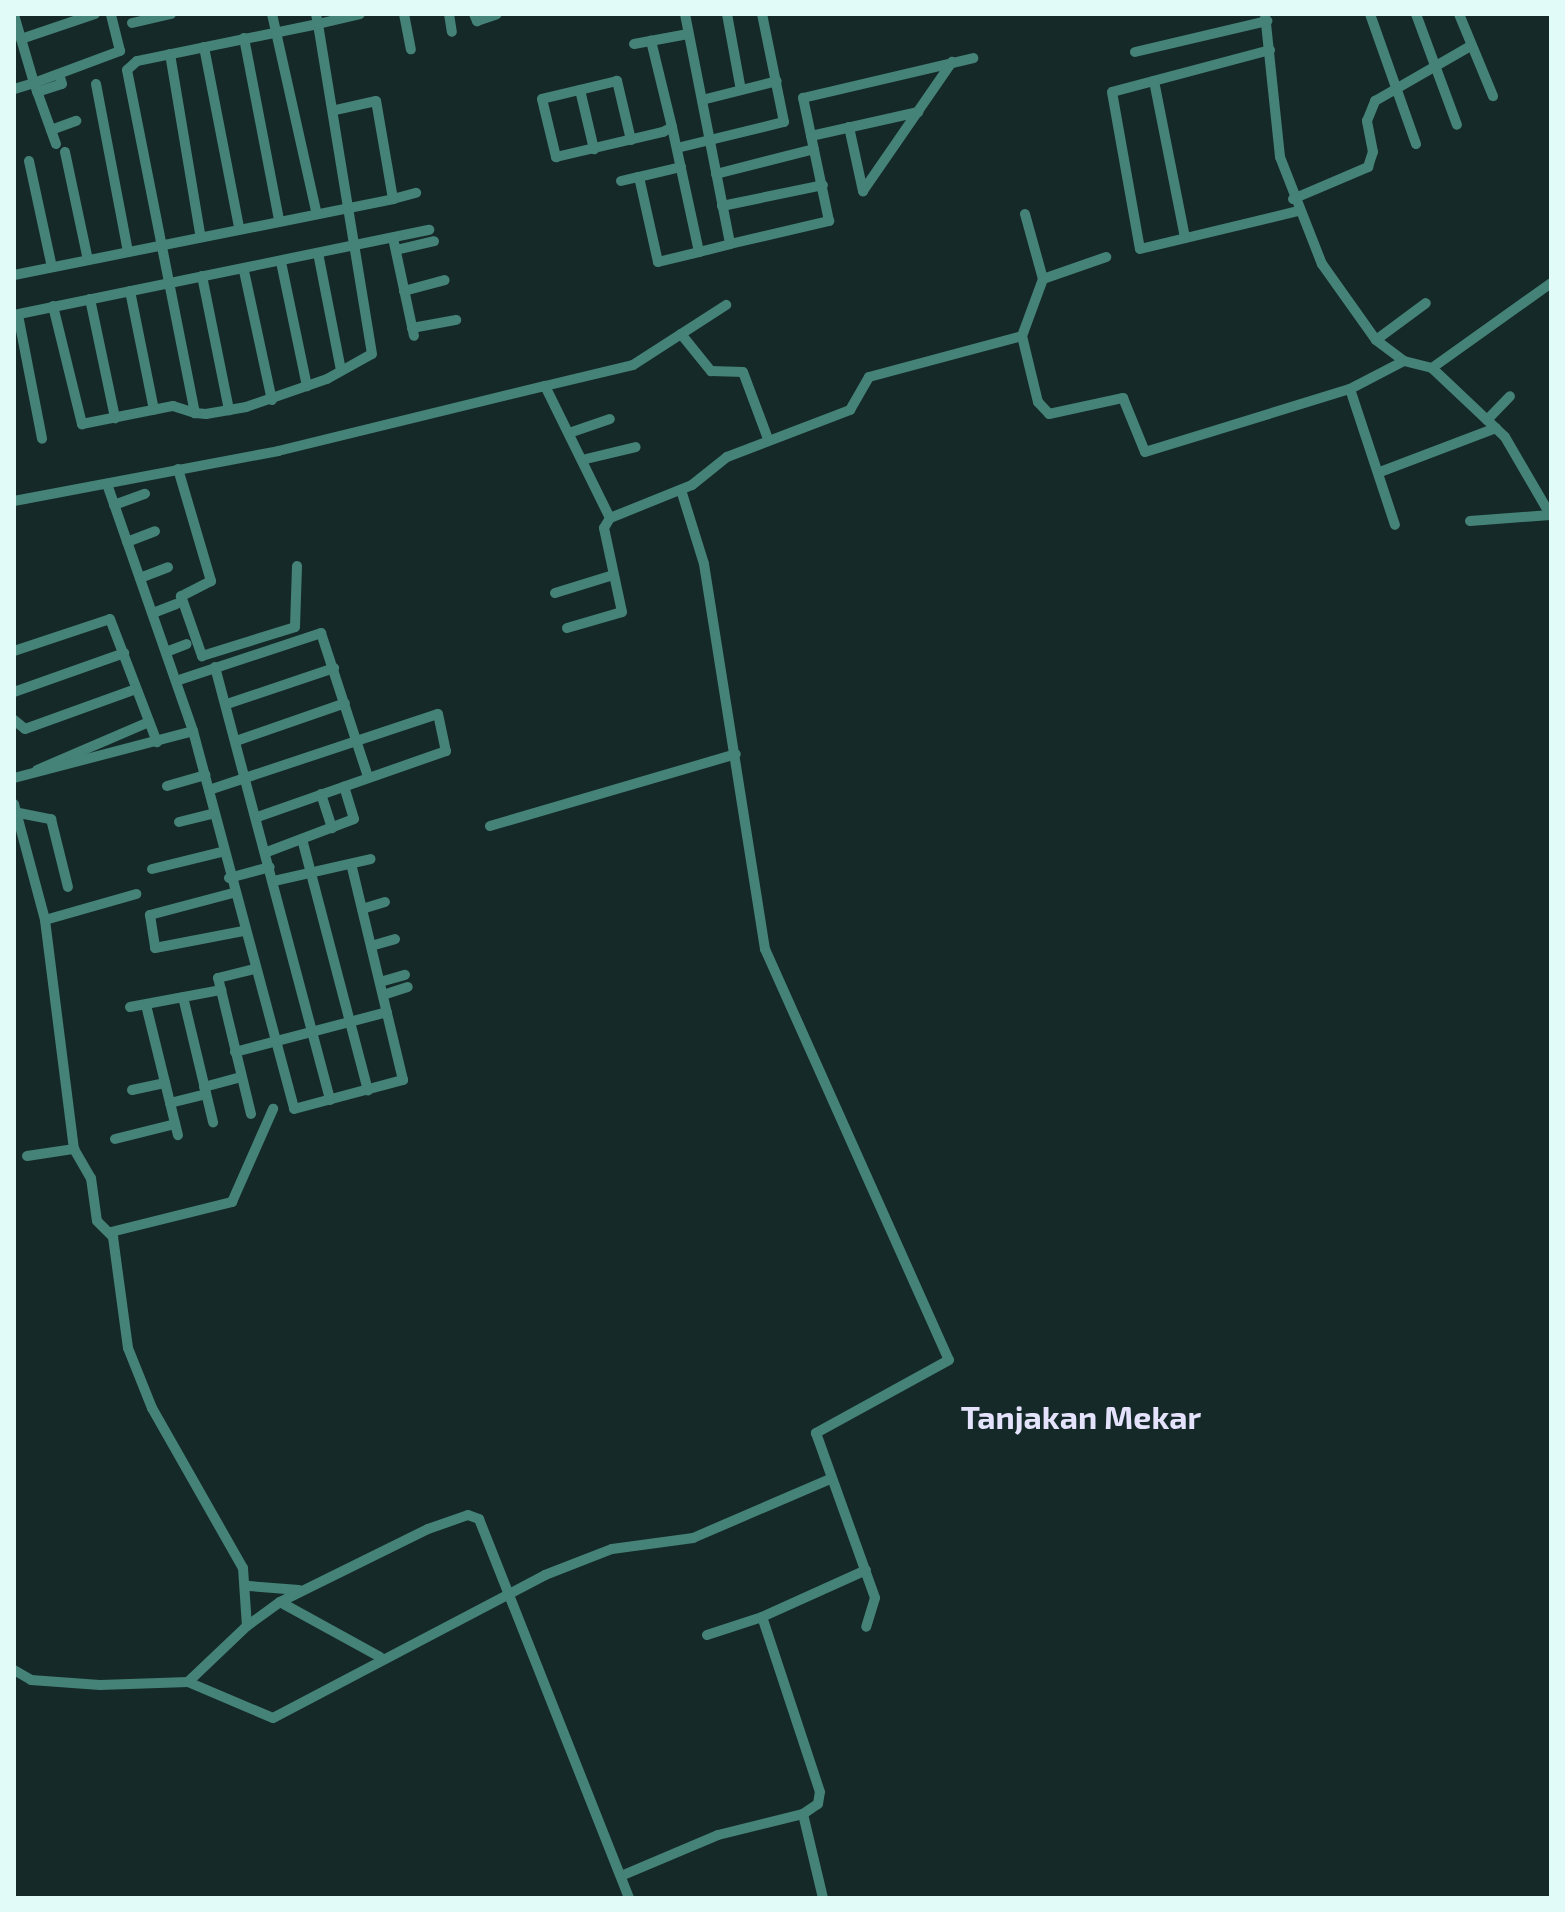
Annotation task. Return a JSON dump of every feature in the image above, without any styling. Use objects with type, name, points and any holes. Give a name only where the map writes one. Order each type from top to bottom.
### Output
[{"type":"street","points":[[21,39],[95,14]]},
{"type":"street","points":[[14,89],[62,84],[59,74],[120,51],[111,14]]},
{"type":"street","points":[[272,14],[316,211]]},
{"type":"street","points":[[195,413],[127,70],[170,54],[276,34],[317,19],[360,14]]},
{"type":"street","points":[[404,14],[411,49]]},
{"type":"street","points":[[449,14],[452,32]]},
{"type":"street","points":[[474,14],[477,21],[497,14]]},
{"type":"street","points":[[685,14],[730,244]]},
{"type":"street","points":[[727,14],[741,90]]},
{"type":"street","points":[[762,14],[784,122]]},
{"type":"street","points":[[1370,14],[1416,144]]},
{"type":"street","points":[[1416,14],[1431,66],[1457,125]]},
{"type":"street","points":[[1459,14],[1469,47],[1493,96]]},
{"type":"street","points":[[14,15],[35,87],[61,148],[88,260]]},
{"type":"street","points":[[132,23],[163,15]]},
{"type":"street","points":[[1135,52],[1266,18],[1280,157],[1298,211],[1339,292],[1376,340],[1404,361],[1432,368],[1496,428],[1551,516],[1470,521]]},
{"type":"street","points":[[53,306],[78,422],[173,406],[195,413],[229,410],[272,400],[341,370],[376,346],[317,19]]},
{"type":"street","points":[[634,44],[688,34]]},
{"type":"street","points":[[244,38],[279,220]]},
{"type":"street","points":[[651,41],[699,252]]},
{"type":"street","points":[[204,47],[239,227]]},
{"type":"street","points":[[1293,199],[1368,167],[1368,110],[1394,87],[1469,47]]},
{"type":"street","points":[[1270,50],[1112,92],[1140,249],[1298,211]]},
{"type":"street","points":[[170,54],[200,234]]},
{"type":"street","points":[[639,177],[658,262],[829,221],[803,98],[973,58]]},
{"type":"street","points":[[849,127],[863,191],[952,62]]},
{"type":"street","points":[[631,140],[617,81],[542,99],[556,157],[631,140],[672,127]]},
{"type":"street","points":[[702,100],[777,81]]},
{"type":"street","points":[[1154,81],[1185,238]]},
{"type":"street","points":[[96,84],[128,252]]},
{"type":"street","points":[[580,90],[594,149]]},
{"type":"street","points":[[335,110],[376,101],[393,199]]},
{"type":"street","points":[[811,136],[918,112]]},
{"type":"street","points":[[677,148],[806,116]]},
{"type":"street","points":[[51,130],[76,121]]},
{"type":"street","points":[[716,174],[814,149]]},
{"type":"street","points":[[29,161],[52,267]]},
{"type":"street","points":[[621,181],[681,167]]},
{"type":"street","points":[[722,206],[823,185]]},
{"type":"street","points":[[14,275],[200,234],[416,193]]},
{"type":"street","points":[[1025,214],[1043,279],[1022,336],[1045,412],[1123,398],[1145,452],[1350,389],[1404,361]]},
{"type":"street","points":[[42,439],[16,315],[170,282],[244,271],[429,230]]},
{"type":"street","points":[[393,238],[413,332],[456,320]]},
{"type":"street","points":[[396,250],[434,241]]},
{"type":"street","points":[[318,253],[341,370]]},
{"type":"street","points":[[1043,279],[1106,257]]},
{"type":"street","points":[[281,262],[307,386]]},
{"type":"street","points":[[244,271],[272,400]]},
{"type":"street","points":[[202,276],[229,410]]},
{"type":"street","points":[[404,291],[445,280]]},
{"type":"street","points":[[1432,368],[1551,283]]},
{"type":"street","points":[[130,291],[154,410]]},
{"type":"street","points":[[90,299],[115,418]]},
{"type":"street","points":[[1376,340],[1426,303]]},
{"type":"street","points":[[14,501],[178,469],[633,365],[726,305]]},
{"type":"street","points":[[681,334],[711,371],[743,372],[768,439]]},
{"type":"street","points":[[567,628],[622,612],[604,528],[610,518],[681,490],[768,439],[850,410],[869,377],[1022,336]]},
{"type":"street","points":[[545,386],[586,459],[610,518]]},
{"type":"street","points":[[1350,389],[1380,472],[1395,525]]},
{"type":"street","points":[[1487,420],[1510,396]]},
{"type":"street","points":[[572,432],[610,419]]},
{"type":"street","points":[[1380,472],[1496,428]]},
{"type":"street","points":[[586,459],[636,447]]},
{"type":"street","points":[[178,469],[211,581],[181,596],[201,655],[295,627],[297,566]]},
{"type":"street","points":[[107,484],[193,731],[289,1106],[330,1100],[403,1080],[351,864]]},
{"type":"street","points":[[681,490],[700,544],[765,949],[949,1360],[818,1431],[830,1479],[875,1598],[866,1627]]},
{"type":"street","points":[[114,505],[145,494]]},
{"type":"street","points":[[127,542],[155,531]]},
{"type":"street","points":[[140,578],[168,567]]},
{"type":"street","points":[[555,593],[613,575]]},
{"type":"street","points":[[153,613],[176,604]]},
{"type":"street","points":[[14,651],[103,619],[113,625],[157,742]]},
{"type":"street","points":[[176,681],[321,633],[368,777]]},
{"type":"street","points":[[166,652],[187,644]]},
{"type":"street","points":[[14,692],[124,653]]},
{"type":"street","points":[[215,667],[249,777],[330,1100]]},
{"type":"street","points":[[227,704],[334,668]]},
{"type":"street","points":[[14,720],[25,729],[136,689]]},
{"type":"street","points":[[239,740],[345,703]]},
{"type":"street","points":[[209,790],[436,712],[448,748],[258,817]]},
{"type":"street","points":[[35,773],[149,722]]},
{"type":"street","points":[[14,778],[193,731]]},
{"type":"street","points":[[490,826],[736,754]]},
{"type":"street","points":[[167,786],[205,775]]},
{"type":"street","points":[[267,852],[354,819],[344,786]]},
{"type":"street","points":[[321,794],[332,828]]},
{"type":"street","points":[[16,809],[51,819],[68,887]]},
{"type":"street","points":[[16,809],[45,920],[74,1149],[91,1178],[97,1221],[111,1232],[128,1348],[170,1447],[249,1586],[247,1626]]},
{"type":"street","points":[[179,822],[214,813]]},
{"type":"street","points":[[302,839],[368,1090]]},
{"type":"street","points":[[152,869],[222,852]]},
{"type":"street","points":[[274,881],[371,859]]},
{"type":"street","points":[[229,878],[270,867]]},
{"type":"street","points":[[233,893],[150,915],[155,948],[243,931]]},
{"type":"street","points":[[45,920],[136,894]]},
{"type":"street","points":[[362,909],[385,902]]},
{"type":"street","points":[[371,946],[395,939]]},
{"type":"street","points":[[251,1114],[219,977],[253,969]]},
{"type":"street","points":[[380,982],[405,975]]},
{"type":"street","points":[[383,995],[408,987]]},
{"type":"street","points":[[130,1007],[221,990]]},
{"type":"street","points":[[183,997],[213,1122]]},
{"type":"street","points":[[115,1139],[177,1129],[146,1005]]},
{"type":"street","points":[[235,1052],[387,1012]]},
{"type":"street","points":[[170,1103],[241,1077]]},
{"type":"street","points":[[132,1090],[165,1083]]},
{"type":"street","points":[[111,1232],[230,1204],[273,1109]]},
{"type":"street","points":[[27,1156],[74,1149]]},
{"type":"street","points":[[14,1670],[31,1680],[100,1685],[188,1682],[264,1720],[380,1657],[511,1593],[612,1549],[693,1538],[830,1479]]},
{"type":"street","points":[[188,1682],[247,1626],[301,1589],[468,1515],[489,1532],[629,1898]]},
{"type":"street","points":[[707,1635],[762,1617],[866,1570]]},
{"type":"street","points":[[249,1586],[301,1589]]},
{"type":"street","points":[[280,1602],[380,1657]]},
{"type":"street","points":[[621,1876],[718,1835],[803,1814],[818,1804],[820,1792],[762,1617]]},
{"type":"street","points":[[803,1814],[823,1898]]},
{"type":"district","name":"Tanjakan Mekar","points":[[1081,1416]]}]
